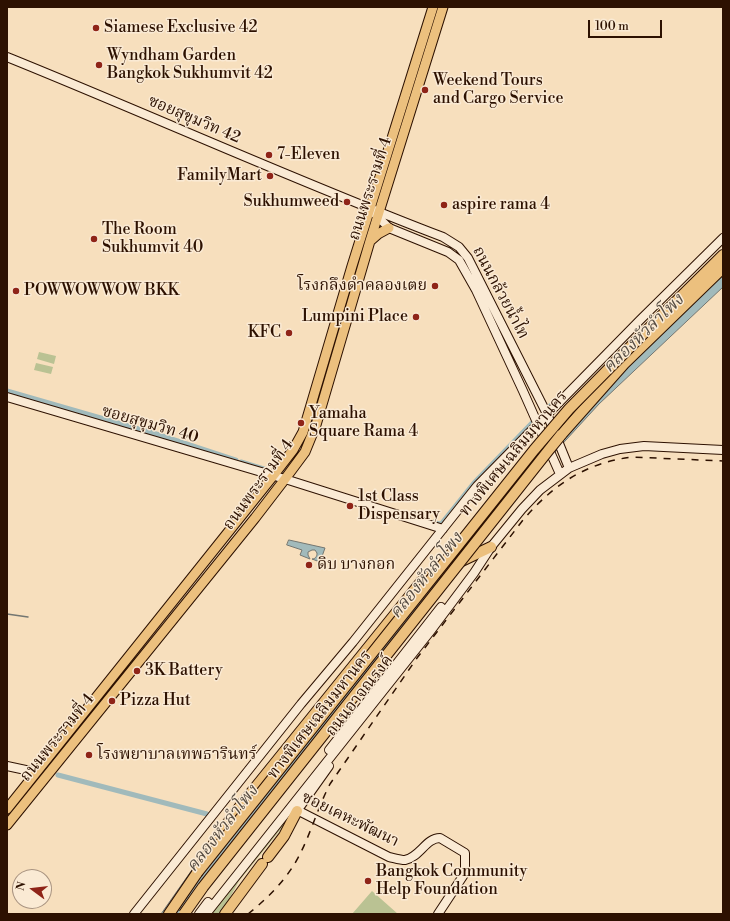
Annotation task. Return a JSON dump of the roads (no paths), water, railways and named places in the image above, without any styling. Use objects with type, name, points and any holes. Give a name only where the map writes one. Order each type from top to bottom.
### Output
[{"type":"highway","name":"ทางพิเศษเฉลิมมหานคร","points":[[169,914],[197,873],[534,450],[569,409],[615,361],[723,255]]},
{"type":"highway","name":"ทางพิเศษเฉลิมมหานคร","points":[[184,914],[203,887],[548,451],[624,364],[723,268]]},
{"type":"highway","points":[[197,873],[208,852],[238,809],[421,582],[430,576],[490,548]]},
{"type":"highway","points":[[225,914],[284,836],[292,807]]},
{"type":"main road","name":"ถนนพระรามที่ 4","points":[[7,809],[35,772],[273,476],[293,450],[303,432],[370,208],[433,7]]},
{"type":"main road","name":"ถนนพระรามที่ 4","points":[[7,825],[286,479],[305,452],[316,425],[370,241],[443,7]]},
{"type":"main road","points":[[425,32],[435,35]]},
{"type":"main road","name":"ซอยสุขุมวิท 42","points":[[7,57],[370,208]]},
{"type":"main road","name":"ถนนกล้วยน้ำไท","points":[[370,208],[389,228],[448,252],[459,260],[476,290],[538,423],[559,472]]},
{"type":"main road","name":"ถนนกล้วยน้ำไท","points":[[378,215],[443,237],[459,247],[466,255],[547,414],[567,465]]},
{"type":"main road","points":[[370,241],[378,234],[389,228]]},
{"type":"main road","points":[[134,914],[290,717],[353,642],[477,486],[723,238]]},
{"type":"main road","points":[[459,260],[466,255]]},
{"type":"main road","name":"ซอยสุขุมวิท 40","points":[[7,397],[286,479],[443,529]]},
{"type":"main road","name":"ถนนอาจณรงค์","points":[[199,914],[292,807],[356,716],[478,562],[530,500],[559,472],[567,465],[602,454],[632,447],[644,446],[723,450]]},
{"type":"main road","name":"ถนนอาจณรงค์","points":[[206,914],[350,737],[364,714],[474,573],[490,548]]},
{"type":"main road","points":[[126,659],[143,657]]},
{"type":"main road","points":[[7,766],[35,772]]},
{"type":"main road","name":"ซอยเคหะพัฒนา","points":[[292,807],[389,857],[396,859],[403,860],[410,858],[420,852],[431,840],[436,838],[440,838],[462,850],[465,853],[465,873],[438,914]]},
{"type":"water","name":"คลองหัวลำโพง","points":[[723,252],[723,287],[599,404],[544,464],[286,790],[181,914],[161,914],[194,867],[541,436]]},
{"type":"water","points":[[289,540],[325,548],[320,562],[312,559],[317,556],[315,550],[308,552],[310,559],[300,555],[302,550],[287,545]]},
{"type":"waterway","points":[[7,391],[163,436],[236,460]]},
{"type":"waterway","points":[[549,407],[561,395]]},
{"type":"waterway","points":[[434,522],[439,524],[442,523],[474,483],[532,423]]},
{"type":"waterway","points":[[241,462],[267,470]]},
{"type":"waterway","points":[[7,614],[28,617]]},
{"type":"waterway","points":[[58,775],[207,814]]},
{"type":"railway","points":[[248,914],[263,901],[289,873],[299,856],[330,784],[417,658],[534,507],[558,486],[571,478],[599,464],[615,460],[632,457],[723,461]]},
{"type":"place","name":"Siamese Exclusive 42","points":[[96,28]]},
{"type":"place","name":"Wyndham Garden Bangkok Sukhumvit 42","points":[[99,65]]},
{"type":"place","name":"Weekend Tours and Cargo Service","points":[[425,90]]},
{"type":"place","name":"7-Eleven","points":[[269,155]]},
{"type":"place","name":"FamilyMart","points":[[270,176]]},
{"type":"place","name":"Sukhumweed","points":[[347,202]]},
{"type":"place","name":"aspire rama 4","points":[[444,205]]},
{"type":"place","name":"The Room Sukhumvit 40","points":[[94,239]]},
{"type":"place","name":"โรงกลึงดำคลองเตย","points":[[435,286]]},
{"type":"place","name":"POWWOWWOW BKK","points":[[16,291]]},
{"type":"place","name":"Lumpini Place","points":[[416,317]]},
{"type":"place","name":"KFC","points":[[289,333]]},
{"type":"place","name":"Yamaha Square Rama 4","points":[[301,423]]},
{"type":"place","name":"1st Class Dispensary","points":[[350,506]]},
{"type":"place","name":"ดิบ บางกอก","points":[[309,565]]},
{"type":"place","name":"3K Battery","points":[[137,671]]},
{"type":"place","name":"Pizza Hut","points":[[112,701]]},
{"type":"place","name":"โรงพยาบาลเทพธารินทร์","points":[[89,755]]},
{"type":"place","name":"Bangkok Community Help Foundation","points":[[368,881]]}]
